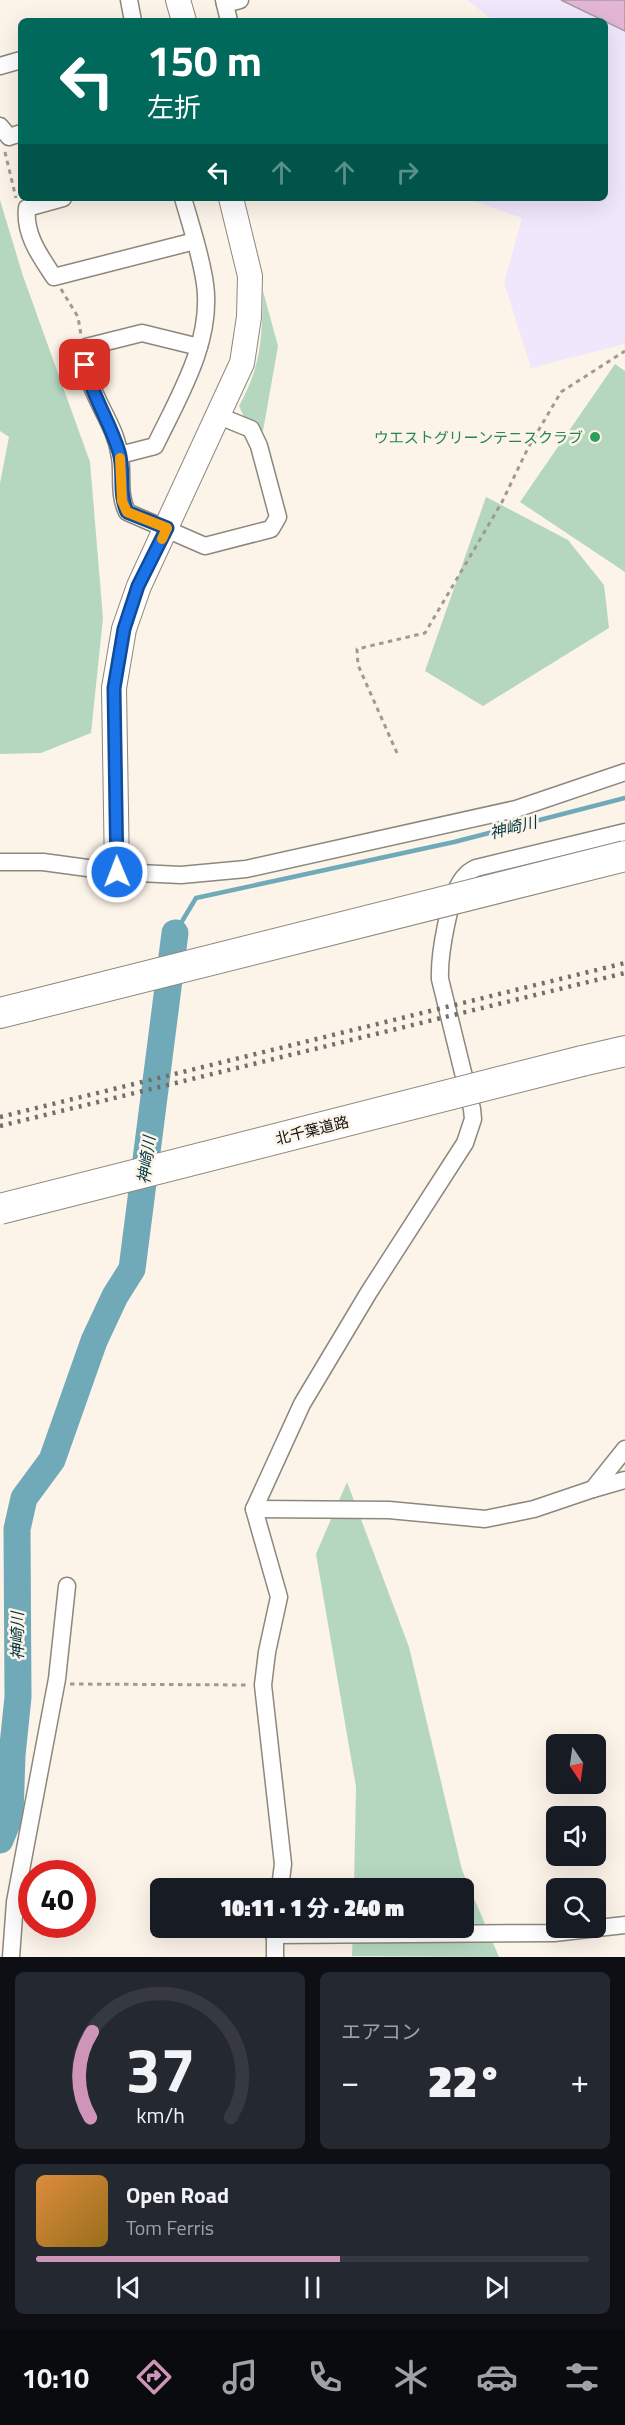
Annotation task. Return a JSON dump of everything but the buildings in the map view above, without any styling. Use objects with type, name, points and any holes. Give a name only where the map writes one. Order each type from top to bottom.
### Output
[{"type":"highway","points":[[14,1010],[625,856]]},
{"type":"highway","name":"北千葉道路","points":[[0,1209],[625,1051]]},
{"type":"street","points":[[129,0],[132,18]]},
{"type":"street","points":[[178,0],[183,18]]},
{"type":"street","points":[[229,18],[230,1]]},
{"type":"street","points":[[0,66],[18,61]]},
{"type":"street","points":[[52,201],[27,208],[26,221],[35,249],[54,278],[195,241]]},
{"type":"street","points":[[120,455],[155,446],[191,372],[199,347],[205,314],[205,285],[184,201]]},
{"type":"street","points":[[117,872],[114,688],[124,629],[138,586],[242,363],[249,317],[250,276],[232,201]]},
{"type":"street","points":[[199,347],[142,333],[86,347],[85,365],[90,385],[108,421],[120,455],[122,501],[127,512],[205,546],[272,529],[278,517],[260,446],[251,429],[219,416]]},
{"type":"street","points":[[0,862],[43,862],[117,872],[181,875],[246,869],[516,809],[625,772]]},
{"type":"street","points":[[281,1878],[282,1864],[263,1685],[267,1652],[279,1597],[254,1509],[302,1404],[369,1292],[465,1143],[470,1130],[472,1109],[440,979],[440,964],[450,911],[463,877],[477,868],[625,832]]},
{"type":"street","points":[[593,1489],[625,1449]]},
{"type":"street","points":[[254,1509],[389,1510],[485,1519],[534,1509],[625,1480]]},
{"type":"street","points":[[11,1957],[15,1902],[56,1684],[67,1586]]},
{"type":"street","points":[[474,1932],[554,1933],[625,1925]]},
{"type":"street","points":[[275,1938],[275,1957]]},
{"type":"path","points":[[10,132],[3,146],[17,203],[27,208]]},
{"type":"path","points":[[54,278],[78,317],[82,341],[86,347]]},
{"type":"path","points":[[397,753],[358,665],[357,649],[426,633],[502,502],[528,448],[561,392],[625,351]]},
{"type":"path","points":[[56,1684],[263,1685]]},
{"type":"shaded area","points":[[467,0],[625,0],[625,344],[531,368],[504,283],[522,218],[473,201],[608,201],[608,18],[490,18]]},
{"type":"green space","points":[[0,200],[23,276],[90,462],[103,618],[91,733],[41,753],[0,754],[0,483],[9,437],[0,431]]},
{"type":"green space","points":[[263,291],[278,346],[263,431],[244,417],[239,406],[252,377],[259,350]]},
{"type":"green space","name":"ウエストグリーンテニスクラブ","points":[[615,364],[625,371],[625,572],[520,502]]},
{"type":"green space","points":[[486,497],[568,540],[604,585],[609,628],[483,706],[425,671]]},
{"type":"green space","points":[[347,1482],[409,1647],[465,1878],[354,1878],[356,1787],[316,1554]]},
{"type":"green space","points":[[474,1898],[499,1957],[352,1956],[353,1938],[474,1938]]},
{"type":"waterway","name":"神崎川","points":[[175,933],[196,898],[454,842],[625,798]]},
{"type":"waterway","name":"神崎川","points":[[0,1840],[10,1816],[12,1755],[18,1697],[17,1529],[24,1498],[52,1460],[94,1341],[115,1296],[132,1269],[175,933]]},
{"type":"railway","points":[[0,1117],[625,963]]},
{"type":"railway","points":[[0,1126],[625,973]]},
{"type":"slow traffic","points":[[120,458],[122,501],[127,512],[167,528],[162,539]]},
{"type":"place","name":"ウエストグリーンテニスクラブ","points":[[595,437]]},
{"type":"route","points":[[85,365],[90,385],[108,421],[120,455],[122,501],[127,512],[167,528],[138,586],[124,629],[114,688],[117,872]]}]
